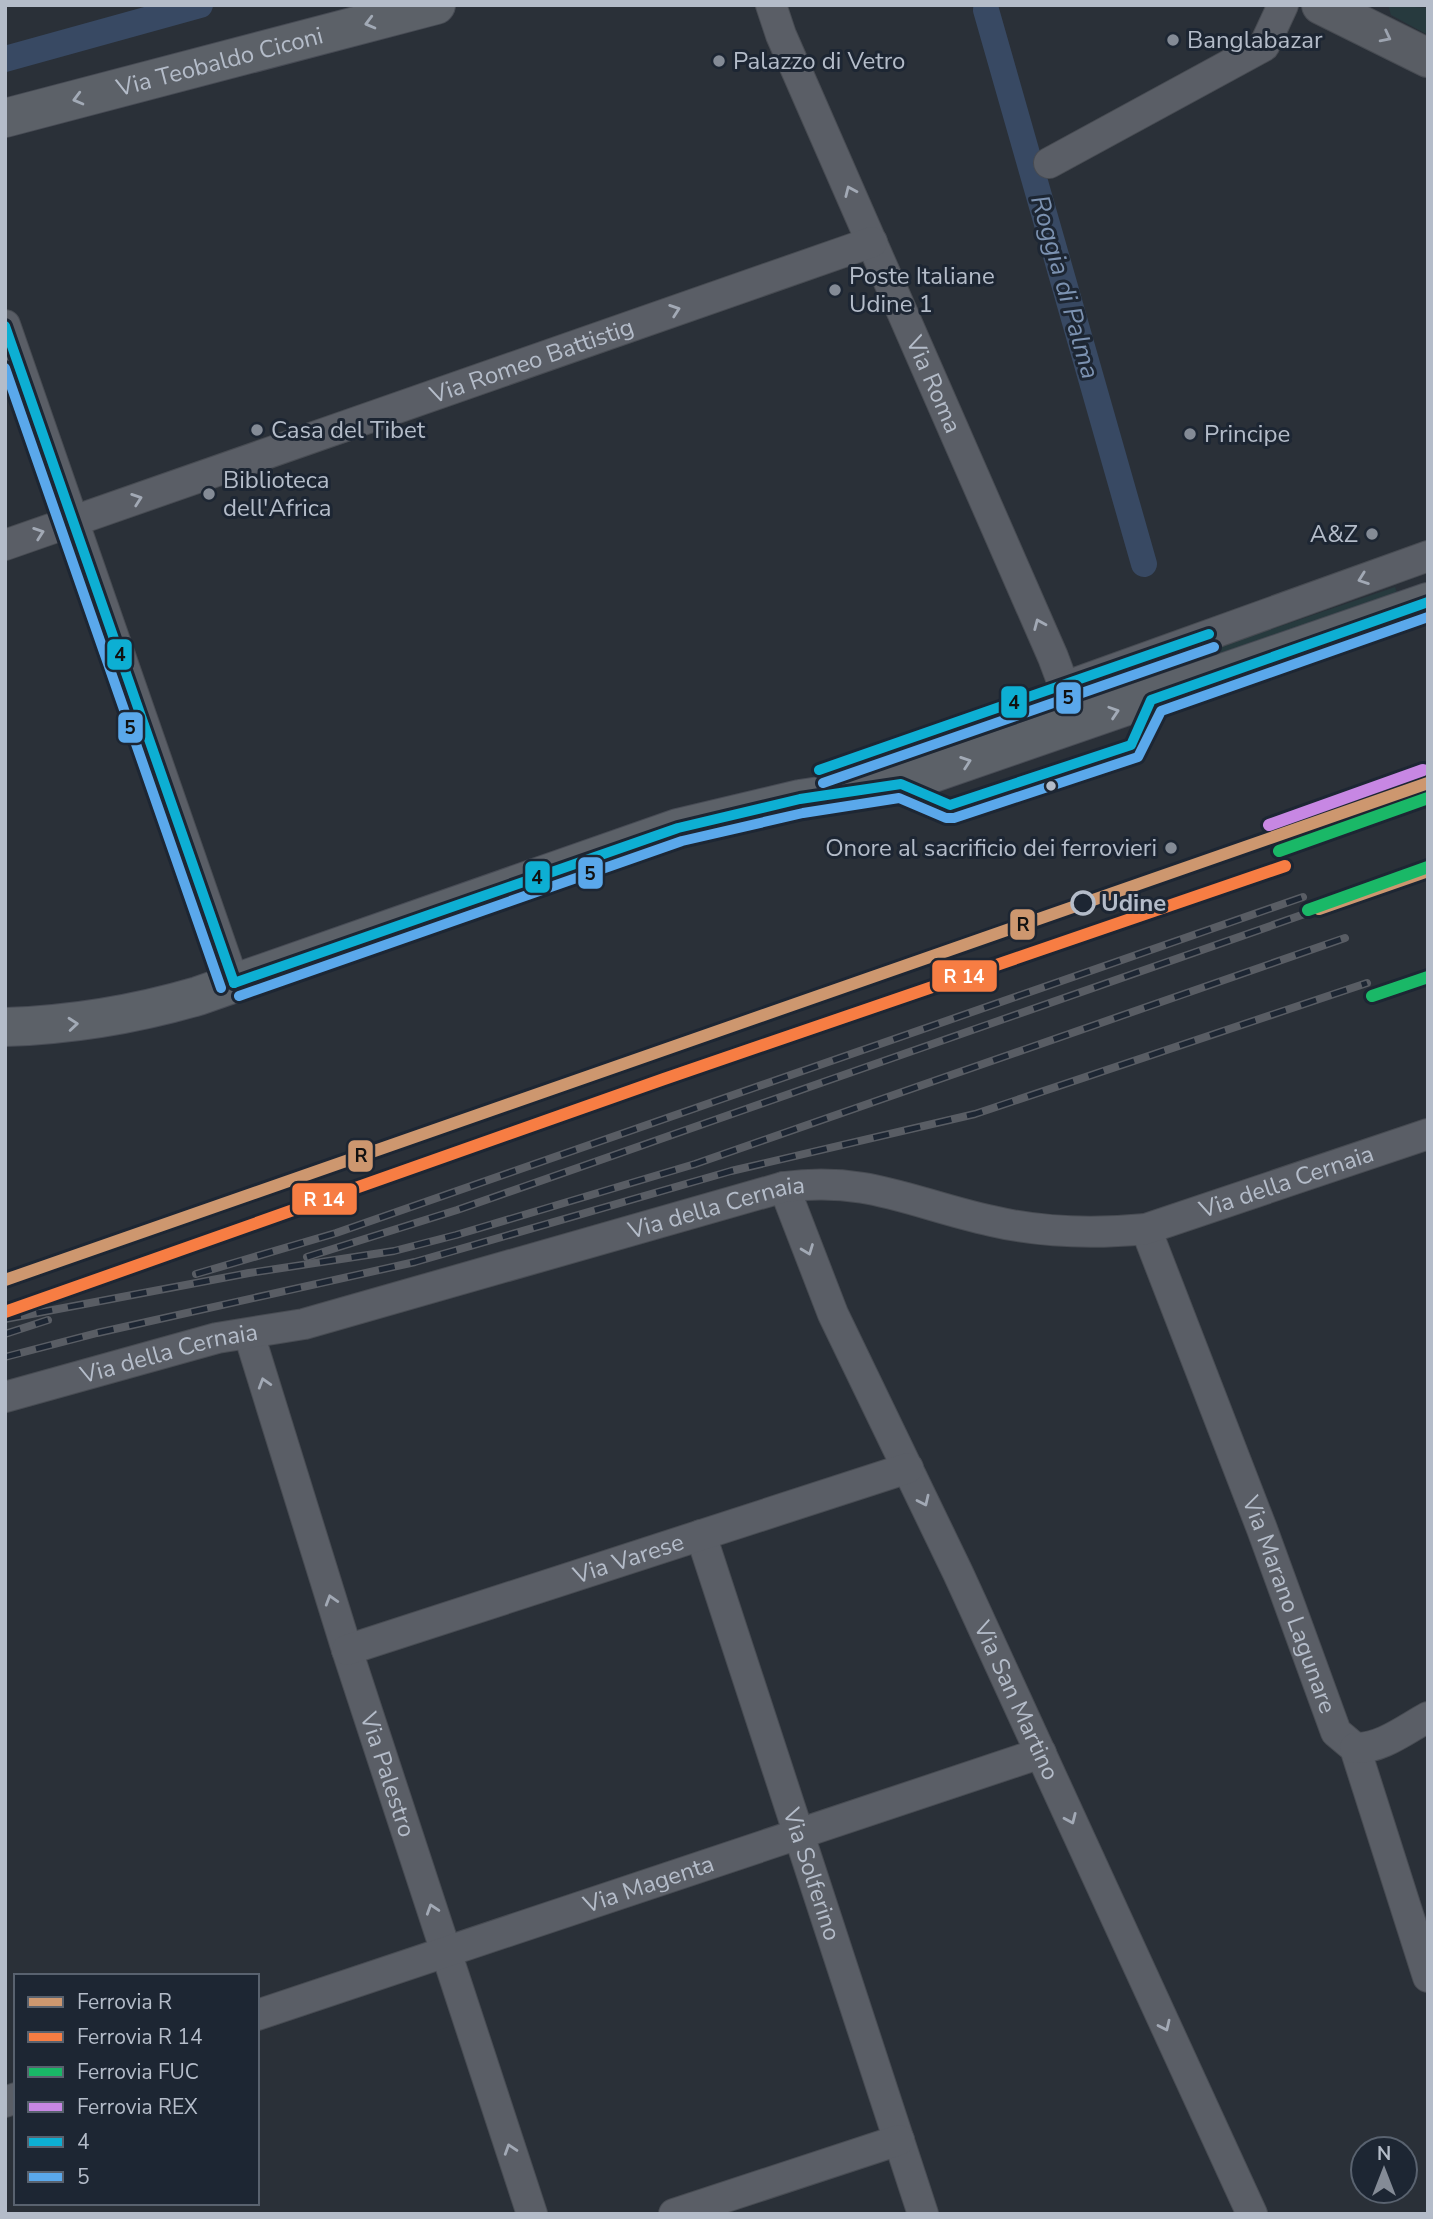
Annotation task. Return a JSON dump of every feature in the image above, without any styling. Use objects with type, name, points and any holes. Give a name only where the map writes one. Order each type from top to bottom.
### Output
[{"type":"main road","name":"Via Teobaldo Ciconi","points":[[5,118],[436,5]]},
{"type":"main road","points":[[1337,9],[1428,58]]},
{"type":"main road","points":[[5,1027],[82,1023],[119,1017],[234,984],[678,828],[800,799],[901,784],[1425,603]]},
{"type":"street","name":"Via Roma","points":[[771,5],[781,35],[1064,687],[1077,724]]},
{"type":"street","points":[[1049,163],[1264,46],[1283,5]]},
{"type":"street","name":"Via Romeo Battistig","points":[[5,545],[872,242]]},
{"type":"street","points":[[5,325],[234,984]]},
{"type":"street","points":[[1064,687],[1417,560],[1425,603]]},
{"type":"street","points":[[1171,648],[1166,659],[1166,672],[1172,681],[1185,687]]},
{"type":"street","name":"Via della Cernaia","points":[[5,1397],[156,1353],[304,1324],[784,1186],[842,1183],[878,1189],[992,1221],[1060,1231],[1105,1233],[1146,1229],[1428,1135]]},
{"type":"street","name":"Via San Martino","points":[[784,1186],[833,1314],[1041,1753],[1252,2214]]},
{"type":"street","name":"Via Marano Lagunare","points":[[1146,1229],[1262,1529],[1336,1732],[1355,1748],[1428,1977]]},
{"type":"street","name":"Via Palestro","points":[[248,1334],[347,1650],[532,2214]]},
{"type":"street","name":"Via Varese","points":[[347,1650],[908,1468]]},
{"type":"street","name":"Via Solferino","points":[[701,1535],[923,2214]]},
{"type":"street","points":[[1355,1748],[1364,1748],[1385,1740],[1428,1717]]},
{"type":"street","name":"Via Magenta","points":[[259,2014],[1041,1753]]},
{"type":"street","points":[[674,2214],[900,2140]]},
{"type":"green space","points":[[1388,5],[1428,8],[1428,35],[1391,15]]},
{"type":"green space","points":[[1395,587],[1401,604],[1198,672],[1193,656]]},
{"type":"waterway","name":"Roggia di Palma","points":[[5,59],[200,5]]},
{"type":"waterway","name":"Roggia di Palma","points":[[986,10],[1144,564]]},
{"type":"railway","points":[[196,1274],[336,1233],[1303,897]]},
{"type":"railway","points":[[307,1257],[457,1210],[1319,909]]},
{"type":"railway","points":[[5,1319],[249,1273],[394,1251],[456,1235],[695,1164],[1345,938]]},
{"type":"railway","points":[[5,1357],[97,1333],[415,1262],[731,1171],[975,1114],[1367,983]]},
{"type":"railway","points":[[5,1334],[48,1320]]},
{"type":"rail line","name":"REX","points":[[1269,825],[1423,770]]},
{"type":"rail line","name":"R","points":[[5,1280],[1428,783]]},
{"type":"rail line","name":"FUC","points":[[1279,851],[1428,798]]},
{"type":"rail line","name":"FUC","points":[[1308,910],[1428,867]]},
{"type":"rail line","name":"R","points":[[1319,909],[1428,871]]},
{"type":"rail line","name":"FUC","points":[[1372,996],[1428,977]]},
{"type":"transit line","name":"4","points":[[5,326],[234,983]]},
{"type":"transit line","name":"5","points":[[5,368],[221,988]]},
{"type":"transit line","name":"4","points":[[234,983],[678,828],[800,799],[901,784],[950,805],[1131,745],[1151,700],[1428,602]]},
{"type":"transit line","name":"5","points":[[239,996],[682,841],[803,813],[899,798],[946,818],[954,818],[1138,757],[1161,711],[1428,617]]},
{"type":"transit line","name":"4","points":[[819,770],[1209,634]]},
{"type":"transit line","name":"5","points":[[823,783],[1214,647]]},
{"type":"transit line","points":[[5,1312],[664,1079],[1285,866]]},
{"type":"place","name":"Banglabazar","points":[[1173,40]]},
{"type":"place","name":"Palazzo di Vetro","points":[[719,61]]},
{"type":"place","name":"Poste Italiane Udine 1","points":[[835,290]]},
{"type":"place","name":"Casa del Tibet","points":[[257,430]]},
{"type":"place","name":"Principe","points":[[1190,434]]},
{"type":"place","name":"Biblioteca dell'Africa","points":[[209,494]]},
{"type":"place","name":"A&Z","points":[[1372,534]]},
{"type":"place","name":"Onore al sacrificio dei ferrovieri","points":[[1171,848]]},
{"type":"place","name":"Udine","points":[[1083,903]]}]
